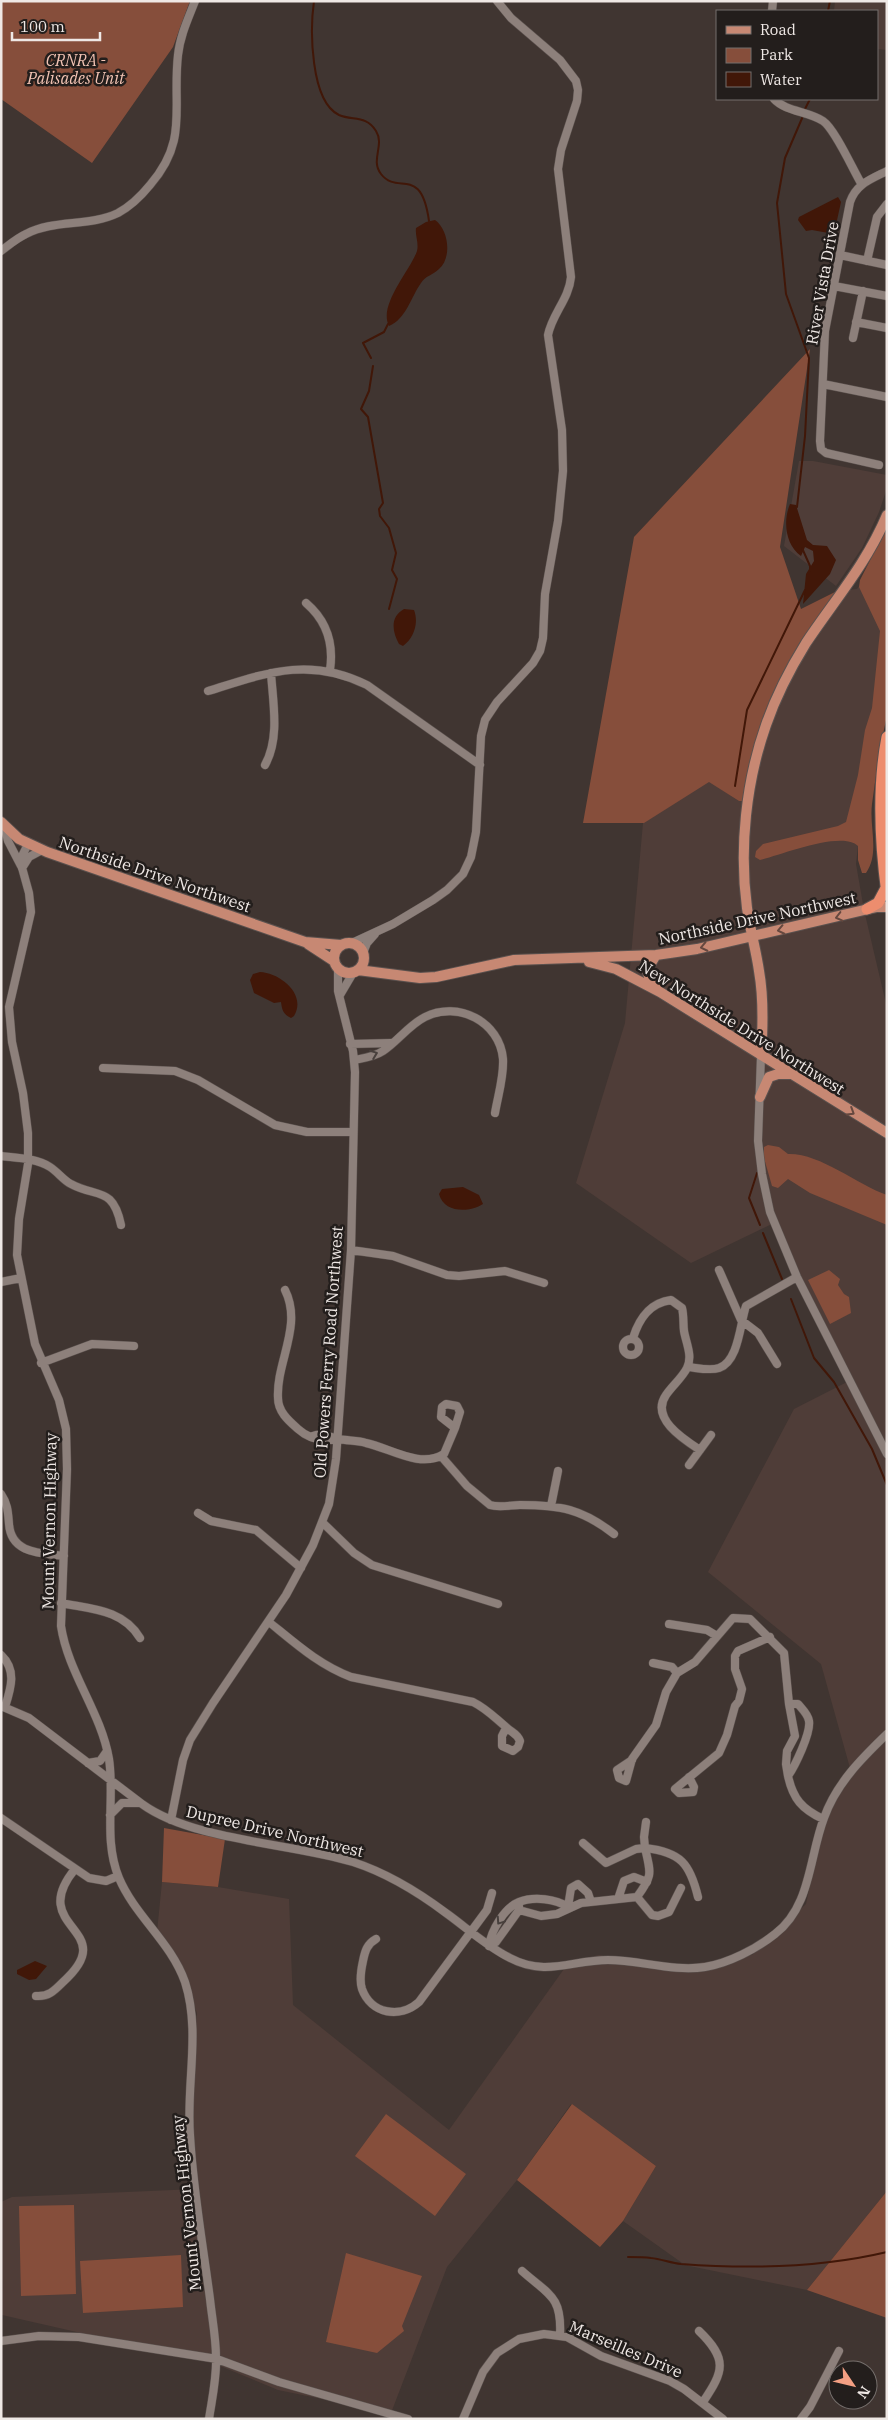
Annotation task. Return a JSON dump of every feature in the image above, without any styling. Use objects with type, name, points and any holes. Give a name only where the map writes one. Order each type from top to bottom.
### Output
[{"type":"highway","points":[[867,910],[878,903],[886,891],[882,858],[880,810],[887,737]]},
{"type":"main road","points":[[761,1054],[762,996],[745,888],[746,826],[751,779],[766,725],[796,660],[860,566],[887,515]]},
{"type":"main road","name":"Northside Drive Northwest","points":[[3,824],[28,844],[42,850],[305,942],[341,946]]},
{"type":"main road","name":"Northside Drive Northwest","points":[[356,972],[396,974],[420,978],[436,977],[514,960],[656,955],[887,907]]},
{"type":"main road","name":"Northside Drive Northwest","points":[[305,942],[336,965]]},
{"type":"main road","points":[[352,943],[364,955],[356,972],[343,972],[336,965],[336,951],[341,946],[352,943]]},
{"type":"main road","name":"Northside Drive Northwest","points":[[364,955],[376,966],[396,974]]},
{"type":"main road","points":[[656,955],[649,963],[648,973],[653,984],[660,992]]},
{"type":"main road","name":"New Northside Drive Northwest","points":[[576,959],[616,969],[660,992],[887,1133]]},
{"type":"main road","points":[[760,1097],[769,1077],[778,1074],[792,1074]]},
{"type":"street","points":[[1,251],[15,240],[34,230],[97,221],[109,217],[131,204],[154,180],[168,160],[174,143],[177,124],[177,56],[184,28],[195,1]]},
{"type":"street","points":[[352,943],[380,930],[440,895],[463,874],[471,857],[476,832],[481,736],[485,720],[496,702],[533,663],[543,638],[545,594],[560,512],[564,450],[548,333],[569,289],[571,277],[558,164],[578,90],[576,80],[566,67],[511,18],[497,1]]},
{"type":"street","points":[[776,100],[828,125],[862,184],[887,171]]},
{"type":"street","name":"River Vista Drive","points":[[862,184],[854,193],[850,202],[825,330],[820,441],[822,451],[828,454],[879,465]]},
{"type":"street","points":[[867,261],[877,216],[887,204]]},
{"type":"street","points":[[840,255],[887,265]]},
{"type":"street","points":[[834,286],[887,296]]},
{"type":"street","points":[[853,338],[863,291]]},
{"type":"street","points":[[856,322],[887,328]]},
{"type":"street","points":[[823,384],[887,397]]},
{"type":"street","points":[[306,603],[321,617],[327,629],[331,651],[330,670]]},
{"type":"street","points":[[208,691],[271,673],[305,669],[330,670],[349,676],[367,685],[480,765]]},
{"type":"street","points":[[264,766],[272,752],[274,724],[271,673]]},
{"type":"street","points":[[3,824],[8,840],[22,868]]},
{"type":"street","name":"Mount Vernon Highway","points":[[28,844],[22,856],[22,868],[29,893],[31,912],[11,995],[9,1018],[12,1042],[26,1108],[28,1159],[17,1232],[17,1255],[41,1362],[59,1400],[66,1429],[67,1469],[64,1556],[60,1603],[64,1643],[102,1734],[107,1751],[110,1780],[111,1849],[118,1876],[132,1901],[173,1955],[185,1982],[190,2002],[194,2041],[191,2068],[190,2136],[217,2359],[209,2419]]},
{"type":"street","points":[[22,868],[29,857],[42,850]]},
{"type":"street","points":[[364,955],[367,943],[380,930]]},
{"type":"street","name":"Old Powers Ferry Road Northwest","points":[[171,1820],[183,1760],[190,1740],[269,1622],[301,1568],[323,1522],[333,1481],[351,1250],[354,1060],[339,997],[336,965]]},
{"type":"street","points":[[339,997],[356,972]]},
{"type":"street","points":[[354,1060],[373,1056],[384,1050],[420,1021],[434,1013],[455,1011],[476,1018],[492,1031],[502,1052],[503,1068],[495,1112]]},
{"type":"street","points":[[350,1044],[391,1043]]},
{"type":"street","points":[[761,1054],[759,1147],[765,1193],[776,1230],[797,1277],[887,1454]]},
{"type":"street","points":[[103,1068],[175,1071],[198,1080],[275,1125],[307,1132],[353,1132]]},
{"type":"street","points":[[1,1156],[28,1159],[48,1165],[73,1185],[96,1191],[105,1196],[116,1208],[120,1225]]},
{"type":"street","points":[[351,1250],[394,1256],[447,1275],[459,1276],[505,1271],[544,1283]]},
{"type":"street","points":[[719,1270],[741,1320],[758,1333],[777,1364]]},
{"type":"street","points":[[688,1367],[711,1369],[725,1364],[734,1353],[746,1306],[780,1286],[785,1288],[797,1277]]},
{"type":"street","points":[[1,1282],[21,1278]]},
{"type":"street","points":[[285,1290],[291,1302],[291,1327],[277,1399],[285,1418],[304,1434],[328,1440],[366,1442],[418,1459],[434,1459],[448,1450],[455,1428]]},
{"type":"street","points":[[633,1338],[637,1326],[648,1310],[665,1301],[677,1303],[682,1308],[684,1330],[689,1347],[688,1367],[665,1396],[661,1403],[661,1410],[671,1427],[700,1450]]},
{"type":"street","points":[[41,1362],[92,1344],[134,1346]]},
{"type":"street","points":[[689,1465],[711,1435]]},
{"type":"street","points":[[441,1456],[467,1486],[490,1505],[569,1508],[587,1515],[614,1534]]},
{"type":"street","points":[[551,1506],[558,1471]]},
{"type":"street","points":[[1,1494],[8,1506],[10,1533],[19,1546],[32,1552],[64,1556]]},
{"type":"street","points":[[198,1513],[212,1521],[256,1530],[301,1568]]},
{"type":"street","points":[[323,1522],[354,1553],[372,1565],[498,1604]]},
{"type":"street","points":[[60,1603],[117,1616],[130,1624],[140,1638]]},
{"type":"street","points":[[632,1760],[656,1725],[666,1692],[676,1673],[695,1662],[733,1618],[750,1619],[770,1637],[784,1654],[789,1704],[795,1736],[787,1751],[786,1764],[792,1794],[809,1812],[823,1819]]},
{"type":"street","points":[[269,1622],[318,1660],[336,1671],[351,1677],[473,1702],[496,1716],[506,1728]]},
{"type":"street","points":[[669,1624],[707,1630],[717,1636]]},
{"type":"street","points":[[689,1777],[694,1787],[693,1792],[679,1793],[675,1789],[689,1777],[719,1753],[727,1735],[742,1689],[735,1669],[735,1656],[738,1651],[770,1637]]},
{"type":"street","points":[[1,1654],[9,1664],[12,1676],[3,1706]]},
{"type":"street","points":[[653,1663],[672,1667],[676,1673]]},
{"type":"street","points":[[788,1776],[798,1760],[810,1722],[806,1712],[798,1704],[789,1704]]},
{"type":"street","name":"Dupree Drive Northwest","points":[[3,1706],[29,1718],[142,1804],[171,1820],[216,1833],[338,1858],[365,1866],[403,1884],[489,1946],[523,1964],[548,1968],[606,1960],[688,1968],[722,1963],[772,1936],[792,1917],[802,1896],[823,1819],[842,1782],[887,1734]]},
{"type":"street","points":[[88,1763],[100,1761],[107,1751]]},
{"type":"street","points":[[110,1815],[118,1806],[126,1802],[142,1804]]},
{"type":"street","points":[[1,1818],[75,1869],[96,1881],[106,1881],[118,1876]]},
{"type":"street","points":[[519,1906],[541,1916],[557,1914],[568,1907],[591,1902],[637,1896],[647,1882],[651,1872],[644,1837],[646,1822]]},
{"type":"street","points":[[583,1843],[606,1863],[636,1849],[646,1848],[666,1852],[687,1865],[693,1877],[698,1897]]},
{"type":"street","points":[[36,1996],[50,1994],[76,1971],[83,1959],[82,1939],[66,1920],[60,1903],[62,1888],[75,1869]]},
{"type":"street","points":[[618,1899],[624,1881],[634,1877],[647,1882]]},
{"type":"street","points":[[568,1907],[571,1888],[578,1884],[588,1893],[591,1902]]},
{"type":"street","points":[[637,1896],[652,1915],[658,1916],[669,1912],[682,1888]]},
{"type":"street","points":[[376,1939],[369,1944],[365,1952],[360,1976],[366,1998],[375,2006],[385,2011],[409,2010],[420,2002],[487,1910],[492,1893]]},
{"type":"street","points":[[489,1946],[491,1936],[502,1918],[519,1906],[544,1899],[560,1902],[568,1907]]},
{"type":"street","points":[[522,2271],[557,2303],[561,2316],[560,2335]]},
{"type":"street","points":[[699,2331],[714,2347],[720,2366],[718,2381],[703,2402]]},
{"type":"street","name":"Marseilles Drive","points":[[463,2419],[483,2372],[497,2353],[511,2343],[527,2336],[544,2334],[560,2335],[574,2340],[601,2356],[670,2381],[703,2402],[723,2419]]},
{"type":"street","points":[[1,2341],[39,2336],[79,2338],[217,2359],[280,2382],[408,2419]]},
{"type":"street","points":[[801,2419],[810,2407],[839,2351]]},
{"type":"shaded area","points":[[835,1],[887,1],[887,50],[878,49],[878,10],[834,10]]},
{"type":"shaded area","points":[[799,461],[813,461],[887,475],[887,488],[879,512],[862,548],[836,586],[784,546]]},
{"type":"shaded area","points":[[865,578],[887,586],[856,864],[864,910],[887,1008],[887,2191],[807,2290],[685,2265],[623,2221],[656,2166],[571,2104],[517,2180],[447,2267],[391,2413],[278,2390],[213,2363],[2,2315],[1,2202],[12,2197],[196,2189],[191,2068],[197,2013],[181,1970],[157,1932],[162,1882],[218,1887],[289,1899],[293,2005],[449,2130],[569,1962],[599,1955],[659,1969],[752,1955],[806,1904],[824,1819],[850,1768],[821,1664],[708,1572],[794,1409],[849,1381],[774,1223],[691,1263],[576,1183],[625,1023],[643,823],[709,781],[739,801],[787,666],[837,591],[857,589]]},
{"type":"green space","name":"CRNRA - Palisades Unit","points":[[1,1],[190,1],[173,47],[92,163],[1,99]]},
{"type":"green space","points":[[810,349],[780,547],[801,609],[837,591],[787,666],[744,801],[739,801],[709,782],[644,823],[583,823],[634,537]]},
{"type":"green space","points":[[887,527],[887,716],[872,804],[873,848],[870,865],[866,873],[862,873],[858,860],[858,846],[850,842],[839,841],[811,845],[760,860],[755,857],[756,851],[763,844],[838,826],[846,822],[858,775],[865,730],[872,708],[880,631],[859,587],[860,580]]},
{"type":"green space","points":[[768,1145],[779,1147],[788,1154],[813,1158],[887,1195],[887,1225],[810,1193],[788,1179],[778,1188],[772,1186],[764,1158],[764,1147]]},
{"type":"green space","points":[[829,1270],[840,1279],[838,1285],[844,1294],[849,1297],[851,1313],[830,1324],[808,1280]]},
{"type":"green space","points":[[164,1828],[225,1839],[218,1887],[162,1882]]},
{"type":"green space","points":[[572,2104],[656,2166],[623,2221],[600,2247],[517,2180]]},
{"type":"green space","points":[[386,2114],[466,2174],[435,2216],[355,2156]]},
{"type":"green space","points":[[887,2191],[887,2318],[807,2290]]},
{"type":"green space","points":[[74,2205],[76,2294],[21,2296],[19,2206]]},
{"type":"green space","points":[[346,2253],[422,2276],[402,2326],[404,2331],[377,2353],[326,2342]]},
{"type":"green space","points":[[181,2255],[183,2307],[83,2313],[80,2261]]},
{"type":"water","points":[[838,197],[841,202],[834,234],[812,230],[806,231],[798,220],[799,217]]},
{"type":"water","points":[[435,220],[446,237],[446,258],[439,269],[423,281],[400,318],[389,326],[387,318],[391,298],[417,251],[416,228],[426,222]]},
{"type":"water","points":[[790,504],[796,505],[807,540],[813,545],[827,546],[836,560],[830,574],[803,604],[806,574],[814,561],[813,551],[805,547],[801,556],[789,539],[786,525]]},
{"type":"water","points":[[404,609],[414,610],[416,625],[413,635],[403,646],[399,644],[397,639],[394,620],[399,612]]},
{"type":"water","points":[[260,972],[276,976],[289,986],[297,1000],[294,1016],[291,1018],[282,1010],[281,1002],[274,1003],[254,993],[250,980],[253,974]]},
{"type":"water","points":[[463,1187],[479,1195],[483,1204],[471,1209],[458,1210],[446,1205],[439,1194],[442,1189]]},
{"type":"water","points":[[35,1961],[47,1966],[36,1979],[29,1980],[17,1974],[17,1970]]},
{"type":"waterway","points":[[314,1],[312,29],[314,63],[322,95],[329,107],[339,115],[364,120],[372,126],[376,131],[379,142],[378,169],[388,180],[395,183],[408,184],[415,187],[421,193],[429,221]]},
{"type":"waterway","points":[[828,10],[830,1]]},
{"type":"waterway","points":[[804,111],[810,100]]},
{"type":"waterway","points":[[797,507],[805,436],[809,358],[786,294],[777,203],[785,158],[803,116]]},
{"type":"waterway","points":[[371,358],[363,343],[384,332],[388,324]]},
{"type":"waterway","points":[[373,366],[369,391],[361,409],[368,417],[383,503],[379,509],[380,516],[389,528],[396,553],[392,570],[397,579],[389,609]]},
{"type":"waterway","points":[[802,548],[810,566],[810,571]]},
{"type":"waterway","points":[[735,786],[747,710],[805,590]]},
{"type":"waterway","points":[[757,1173],[749,1198],[760,1225]]},
{"type":"waterway","points":[[763,1233],[782,1279]]},
{"type":"waterway","points":[[791,1299],[814,1358],[834,1382],[872,1449],[887,1485]]},
{"type":"waterway","points":[[628,2257],[651,2258],[681,2264],[758,2267],[836,2261],[887,2252]]}]
